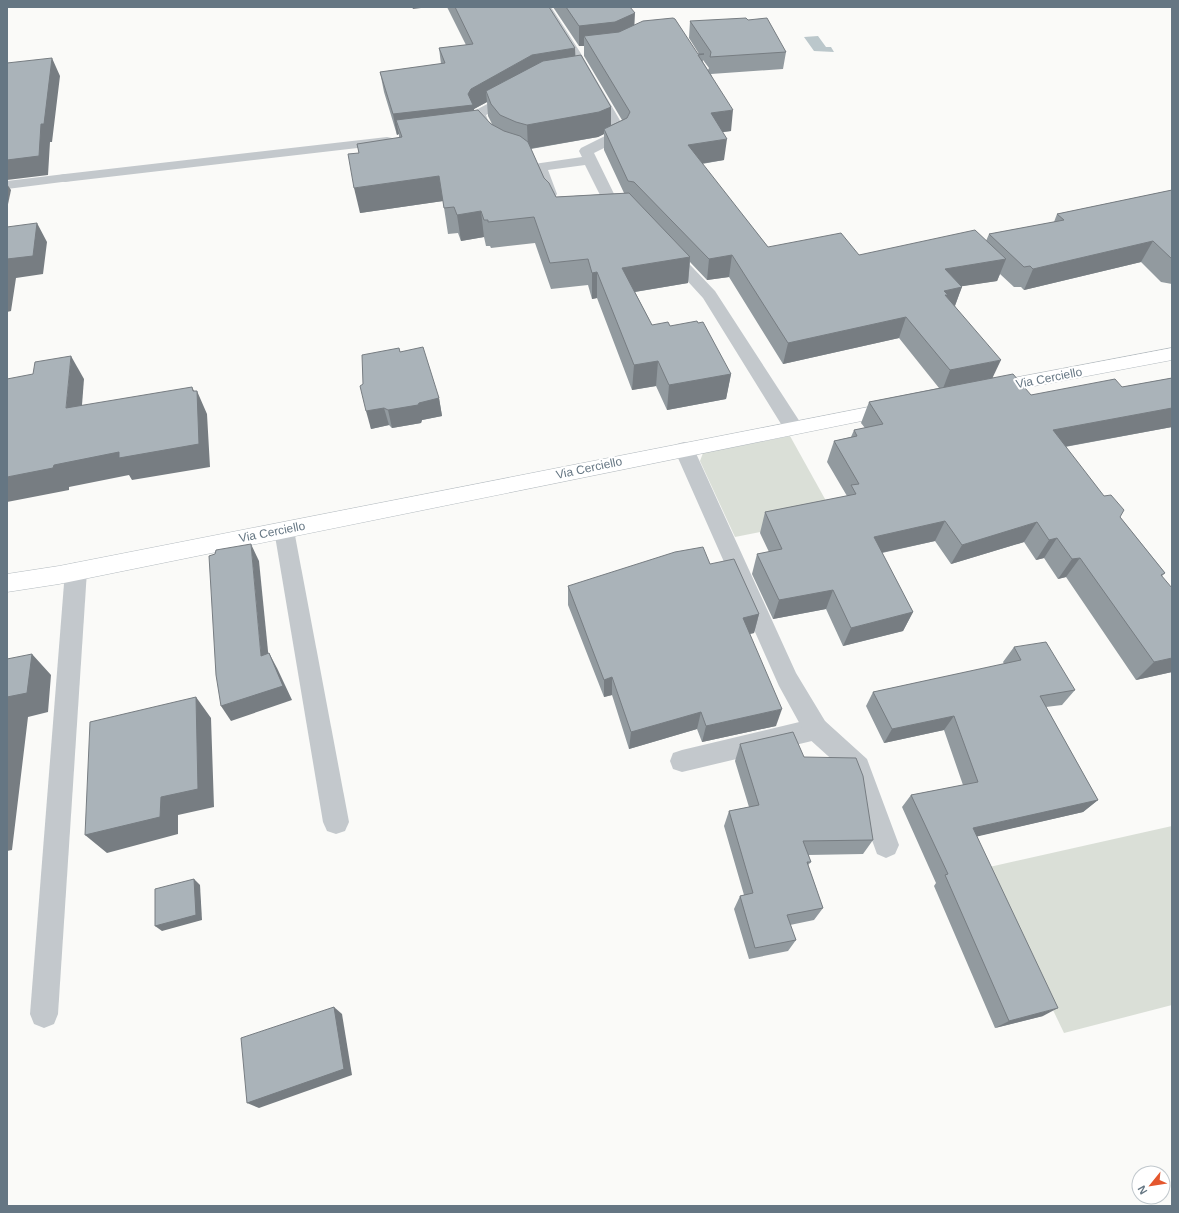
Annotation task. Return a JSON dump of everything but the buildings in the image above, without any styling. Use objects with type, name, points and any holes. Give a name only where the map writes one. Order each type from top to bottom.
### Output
[{"type":"street","points":[[545,7],[582,51],[586,74],[621,134],[586,151],[604,206],[627,207],[638,218]]},
{"type":"street","points":[[570,76],[586,74]]},
{"type":"street","points":[[501,146],[496,144],[485,130],[479,114],[524,88]]},
{"type":"street","points":[[470,131],[485,130]]},
{"type":"street","points":[[7,185],[398,140]]},
{"type":"street","points":[[561,204],[554,204],[534,162],[590,160]]},
{"type":"street","points":[[658,240],[709,295],[793,427]]},
{"type":"street","name":"Via Cerciello","points":[[973,392],[1172,354]]},
{"type":"street","name":"Via Cerciello","points":[[7,583],[284,530],[684,448],[910,404]]},
{"type":"street","points":[[684,448],[787,679],[816,730],[858,767],[886,845]]},
{"type":"street","points":[[284,530],[336,822]]},
{"type":"street","points":[[44,1014],[76,570]]},
{"type":"street","points":[[682,761],[816,730]]},
{"type":"shaded area","points":[[818,36],[826,47],[831,47],[834,52],[814,51],[804,37]]},
{"type":"shaded area","points":[[790,436],[835,517],[735,537],[700,461],[703,453]]},
{"type":"shaded area","points":[[1172,826],[1172,1005],[1064,1033],[985,868]]}]
